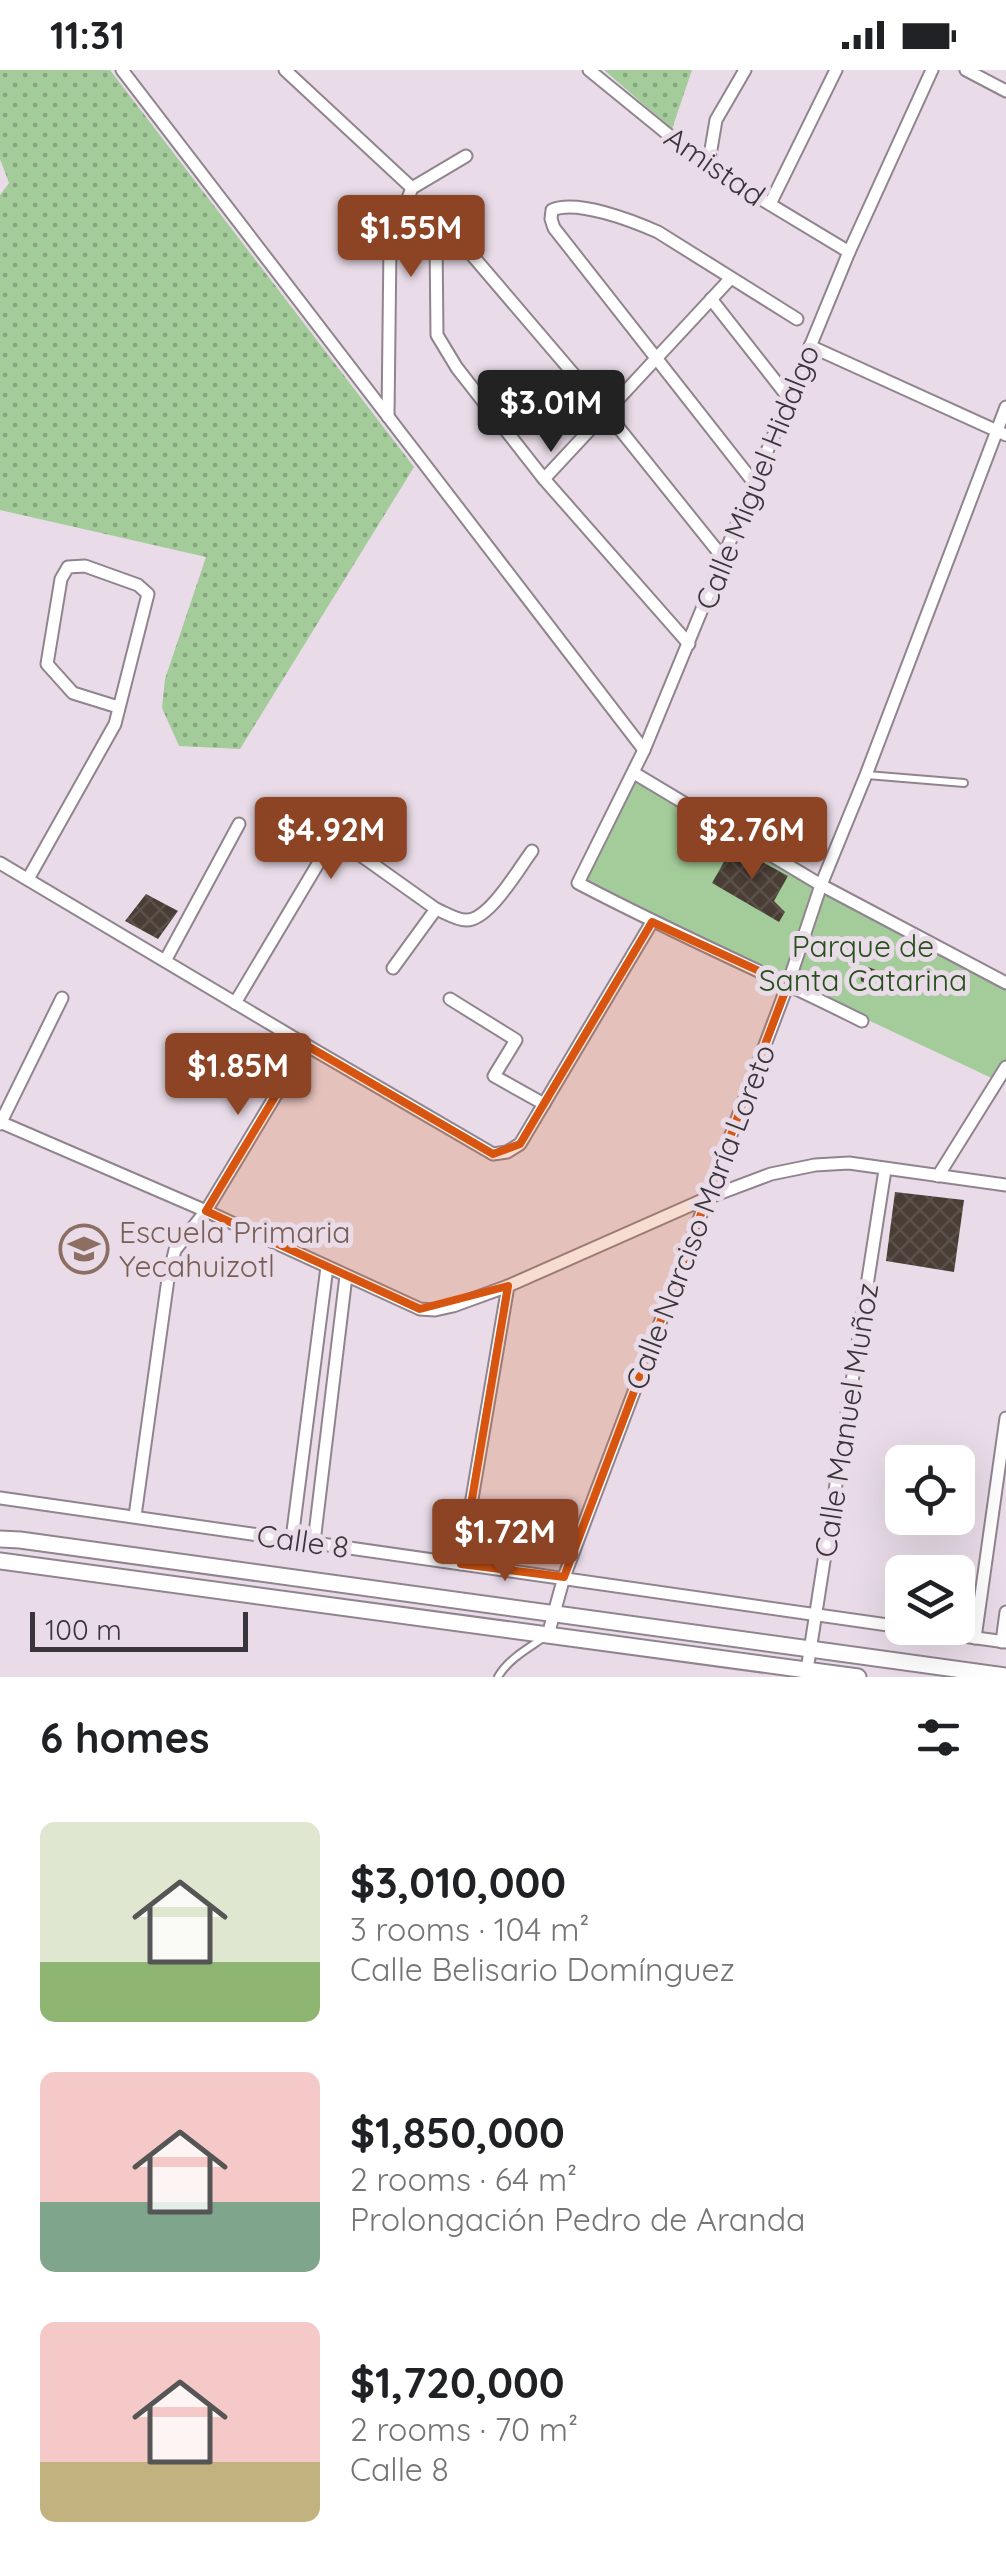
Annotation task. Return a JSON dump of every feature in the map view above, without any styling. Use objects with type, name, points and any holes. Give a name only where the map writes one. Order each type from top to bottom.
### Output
[{"type":"main road","points":[[0,1539],[1006,1676]]},
{"type":"main road","points":[[0,1561],[858,1677]]},
{"type":"street","points":[[122,70],[644,750]]},
{"type":"street","points":[[285,70],[412,188]]},
{"type":"street","name":"Amistad","points":[[589,70],[708,167],[848,252]]},
{"type":"street","points":[[708,167],[716,120],[745,70]]},
{"type":"street","points":[[770,204],[836,70]]},
{"type":"street","name":"Calle Miguel Hidalgo","points":[[652,922],[578,883],[644,750],[848,252],[932,70]]},
{"type":"street","points":[[966,70],[1006,91]]},
{"type":"street","points":[[388,416],[390,244],[412,188],[466,156]]},
{"type":"street","points":[[754,484],[554,228],[552,210],[576,207],[634,221],[798,319]]},
{"type":"street","points":[[688,644],[544,480],[457,368],[437,335],[436,238],[441,232],[454,234],[606,412],[724,559]]},
{"type":"street","points":[[544,480],[731,278]]},
{"type":"street","points":[[711,299],[788,397]]},
{"type":"street","points":[[810,346],[1001,433]]},
{"type":"street","name":"Calle Narciso María Loreto","points":[[548,1634],[564,1578],[788,984],[821,885],[1001,433],[1006,408]]},
{"type":"street","points":[[28,879],[115,724],[148,594],[138,585],[84,566],[68,567],[61,579],[47,664],[72,693],[118,708]]},
{"type":"street","points":[[634,772],[821,885],[1006,983]]},
{"type":"street","points":[[164,961],[239,824]]},
{"type":"street","points":[[235,1003],[328,846],[335,842],[345,842],[362,858],[460,920],[473,920],[486,913],[532,851]]},
{"type":"street","points":[[0,862],[493,1154],[520,1144],[652,922],[862,1021]]},
{"type":"street","points":[[394,968],[436,908]]},
{"type":"street","points":[[62,998],[0,1123],[420,1309],[435,1310],[508,1286],[706,1198],[771,1174],[815,1165],[849,1164],[1006,1185]]},
{"type":"street","points":[[450,999],[516,1040],[494,1076],[544,1104]]},
{"type":"street","points":[[135,1516],[175,1250],[206,1211],[306,1045]]},
{"type":"street","points":[[938,1176],[1005,1073]]},
{"type":"street","name":"Calle Manuel Muñoz","points":[[807,1670],[885,1170]]},
{"type":"street","points":[[292,1539],[327,1267]]},
{"type":"street","points":[[314,1542],[346,1276]]},
{"type":"street","points":[[462,1564],[508,1286]]},
{"type":"street","points":[[975,1638],[1006,1418]]},
{"type":"street","name":"Calle 8","points":[[0,1498],[885,1624]]},
{"type":"street","points":[[1004,1642],[1006,1612]]},
{"type":"street","name":"Calle 8","points":[[975,1638],[1004,1642]]},
{"type":"lane","points":[[866,775],[964,783]]},
{"type":"lane","points":[[498,1677],[508,1664],[548,1634]]},
{"type":"highlighted area","points":[[652,922],[788,984],[564,1577],[461,1564],[508,1286],[420,1309],[206,1211],[306,1045],[493,1154],[520,1144]]},
{"type":"green space","points":[[0,70],[110,70],[414,467],[240,749],[179,746],[162,708],[165,679],[206,557],[0,510],[0,195],[9,183],[0,159]]},
{"type":"green space","points":[[604,70],[692,70],[672,129]]},
{"type":"green space","points":[[631,780],[824,883],[788,980],[579,883]]},
{"type":"green space","name":"Parque de Santa Catarina","points":[[825,886],[1006,987],[1006,1069],[998,1081],[789,983]]},
{"type":"building","points":[[733,846],[788,876],[774,901],[785,912],[779,922],[712,883]]},
{"type":"building","points":[[146,894],[178,911],[158,939],[125,921]]},
{"type":"building","points":[[868,967],[876,970],[878,981],[869,985],[861,981],[860,971]]},
{"type":"building","points":[[895,1192],[964,1200],[954,1272],[886,1261]]},
{"type":"place","name":"Escuela Primaria Yecahuizotl","points":[[84,1249]]}]
